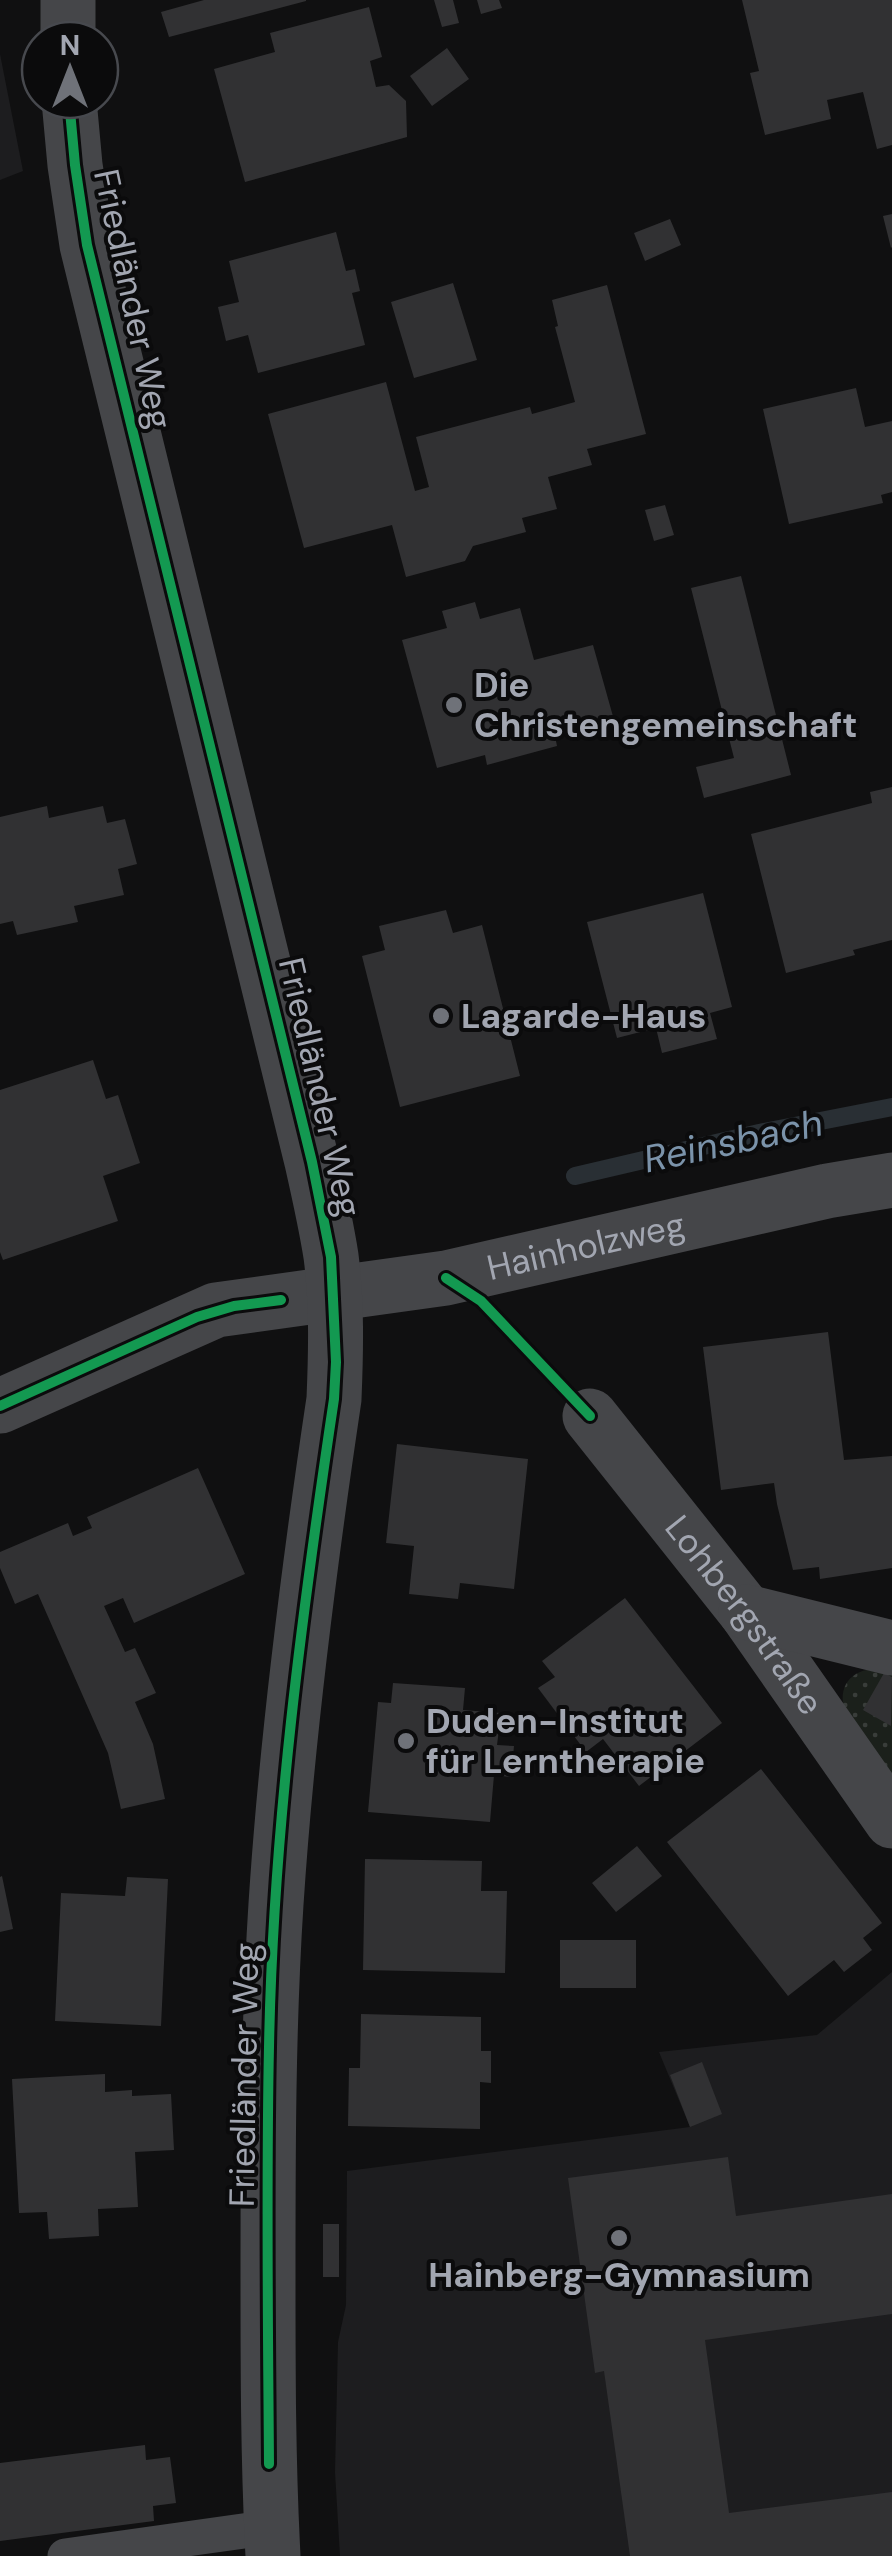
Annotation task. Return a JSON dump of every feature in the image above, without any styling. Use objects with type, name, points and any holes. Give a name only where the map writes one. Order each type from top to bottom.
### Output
[{"type":"street","name":"Friedländer Weg","points":[[71,120],[88,245],[312,1162],[331,1257],[334,1398],[293,1712],[270,2010],[268,2315],[273,2542]]},
{"type":"street","name":"Hainholzweg","points":[[0,1406],[216,1310],[446,1278],[827,1191],[892,1180]]},
{"type":"street","name":"Lohbergstraße","points":[[590,1416],[746,1612],[892,1821]]},
{"type":"street","points":[[746,1612],[892,1648]]},
{"type":"lane","points":[[65,2556],[273,2542]]},
{"type":"shaded area","points":[[0,54],[23,171],[0,180]]},
{"type":"shaded area","points":[[872,1669],[892,1673],[892,1776],[856,1730],[844,1707],[846,1684],[856,1674]]},
{"type":"shaded area","name":"Hainberg-Gymnasium","points":[[892,1972],[892,2556],[340,2556],[335,2472],[338,2342],[346,2305],[347,2171],[690,2127],[659,2052],[817,2035]]},
{"type":"building","points":[[204,0],[306,1],[169,37],[161,12]]},
{"type":"building","points":[[434,0],[453,0],[459,23],[442,27]]},
{"type":"building","points":[[477,0],[499,0],[502,8],[481,14]]},
{"type":"building","points":[[742,0],[892,0],[892,145],[877,149],[863,92],[827,100],[831,119],[765,135],[750,73],[759,71]]},
{"type":"building","points":[[369,7],[382,57],[370,61],[376,87],[389,85],[406,101],[407,137],[245,182],[214,69],[275,52],[270,33]]},
{"type":"building","points":[[447,48],[469,79],[432,106],[410,76]]},
{"type":"building","points":[[892,214],[892,247],[891,248],[883,216]]},
{"type":"building","points":[[670,219],[681,245],[645,261],[634,233]]},
{"type":"building","points":[[336,232],[346,271],[355,269],[360,291],[352,293],[365,345],[258,373],[248,335],[226,341],[218,307],[239,302],[229,261]]},
{"type":"building","points":[[453,283],[477,360],[414,378],[391,302]]},
{"type":"building","points":[[607,285],[646,434],[587,449],[592,465],[548,477],[557,509],[522,518],[526,532],[473,546],[465,561],[406,577],[392,525],[304,548],[268,414],[386,382],[415,491],[429,487],[416,437],[530,407],[532,414],[575,402],[555,327],[558,326],[552,300]]},
{"type":"building","points":[[856,388],[865,427],[892,421],[892,492],[881,495],[883,503],[789,524],[763,409]]},
{"type":"building","points":[[665,505],[674,535],[654,541],[645,510]]},
{"type":"building","points":[[741,576],[791,775],[704,798],[696,767],[734,758],[691,588]]},
{"type":"building","points":[[475,602],[480,619],[520,608],[534,660],[593,645],[614,720],[555,736],[557,746],[487,765],[485,755],[437,768],[402,640],[447,628],[442,611]]},
{"type":"building","points":[[892,787],[892,940],[853,950],[855,955],[786,973],[751,834],[872,803],[870,792]]},
{"type":"building","points":[[47,806],[49,818],[103,806],[107,823],[125,819],[137,864],[118,869],[124,895],[74,906],[78,922],[17,935],[13,921],[0,924],[0,817]]},
{"type":"building","points":[[703,893],[732,1007],[710,1013],[717,1039],[662,1053],[656,1028],[617,1038],[587,922]]},
{"type":"building","name":"Lagarde-Haus","points":[[446,910],[453,933],[482,925],[520,1076],[400,1107],[362,956],[385,950],[379,926]]},
{"type":"building","points":[[93,1060],[106,1099],[118,1095],[140,1163],[103,1176],[118,1221],[3,1260],[0,1090]]},
{"type":"building","points":[[828,1332],[844,1460],[892,1456],[892,1568],[820,1579],[819,1567],[793,1570],[774,1483],[721,1490],[703,1347]]},
{"type":"building","points":[[397,1444],[528,1459],[514,1589],[460,1583],[458,1599],[409,1594],[414,1546],[386,1543]]},
{"type":"building","points":[[198,1468],[245,1574],[134,1623],[123,1598],[104,1606],[125,1652],[135,1648],[156,1693],[135,1702],[153,1744],[165,1799],[121,1809],[108,1753],[38,1594],[15,1604],[0,1568],[0,1552],[68,1523],[73,1536],[92,1528],[87,1517]]},
{"type":"building","points":[[625,1598],[722,1723],[639,1786],[603,1739],[586,1752],[538,1688],[555,1677],[542,1661]]},
{"type":"building","points":[[884,1673],[892,1677],[891,1726],[863,1710]]},
{"type":"building","points":[[393,1683],[465,1688],[463,1710],[501,1713],[497,1745],[514,1746],[511,1777],[494,1775],[490,1822],[368,1812],[378,1702],[391,1703]]},
{"type":"building","points":[[761,1769],[882,1923],[863,1938],[872,1950],[844,1972],[834,1960],[788,1996],[667,1842]]},
{"type":"building","points":[[637,1846],[662,1876],[616,1912],[592,1883]]},
{"type":"building","points":[[365,1859],[482,1861],[481,1891],[507,1891],[505,1973],[363,1970]]},
{"type":"building","points":[[0,1877],[13,1929],[0,1932]]},
{"type":"building","points":[[127,1877],[168,1879],[161,2026],[55,2021],[61,1893],[125,1896]]},
{"type":"building","points":[[560,1940],[636,1940],[636,1988],[560,1988]]},
{"type":"building","points":[[361,2014],[481,2017],[481,2051],[491,2051],[491,2083],[480,2082],[480,2129],[348,2126],[349,2068],[360,2068]]},
{"type":"building","points":[[702,2062],[722,2114],[690,2127],[670,2075]]},
{"type":"building","points":[[105,2074],[105,2092],[132,2090],[132,2096],[171,2094],[174,2150],[135,2152],[138,2207],[98,2209],[99,2236],[49,2239],[47,2212],[19,2213],[12,2079]]},
{"type":"building","points":[[728,2157],[736,2216],[892,2194],[892,2314],[705,2340],[729,2513],[892,2492],[892,2556],[630,2556],[604,2371],[595,2373],[568,2178]]},
{"type":"building","points":[[323,2224],[339,2224],[339,2277],[323,2277]]},
{"type":"building","points":[[145,2445],[146,2460],[170,2457],[176,2503],[153,2506],[154,2521],[0,2541],[0,2463]]},
{"type":"waterway","name":"Reinsbach","points":[[575,1176],[892,1107]]},
{"type":"cycle path","points":[[71,120],[87,245],[312,1162],[331,1257],[334,1399],[291,1722],[276,1884],[269,2047],[269,2464]]},
{"type":"cycle path","points":[[446,1278],[481,1301],[590,1416]]},
{"type":"cycle path","points":[[0,1406],[197,1317],[234,1306],[281,1300]]},
{"type":"place","name":"Die Christengemeinschaft","points":[[454,705]]},
{"type":"place","name":"Lagarde-Haus","points":[[441,1016]]},
{"type":"place","name":"Duden-Institut für Lerntherapie","points":[[406,1741]]},
{"type":"place","name":"Hainberg-Gymnasium","points":[[619,2238]]}]
